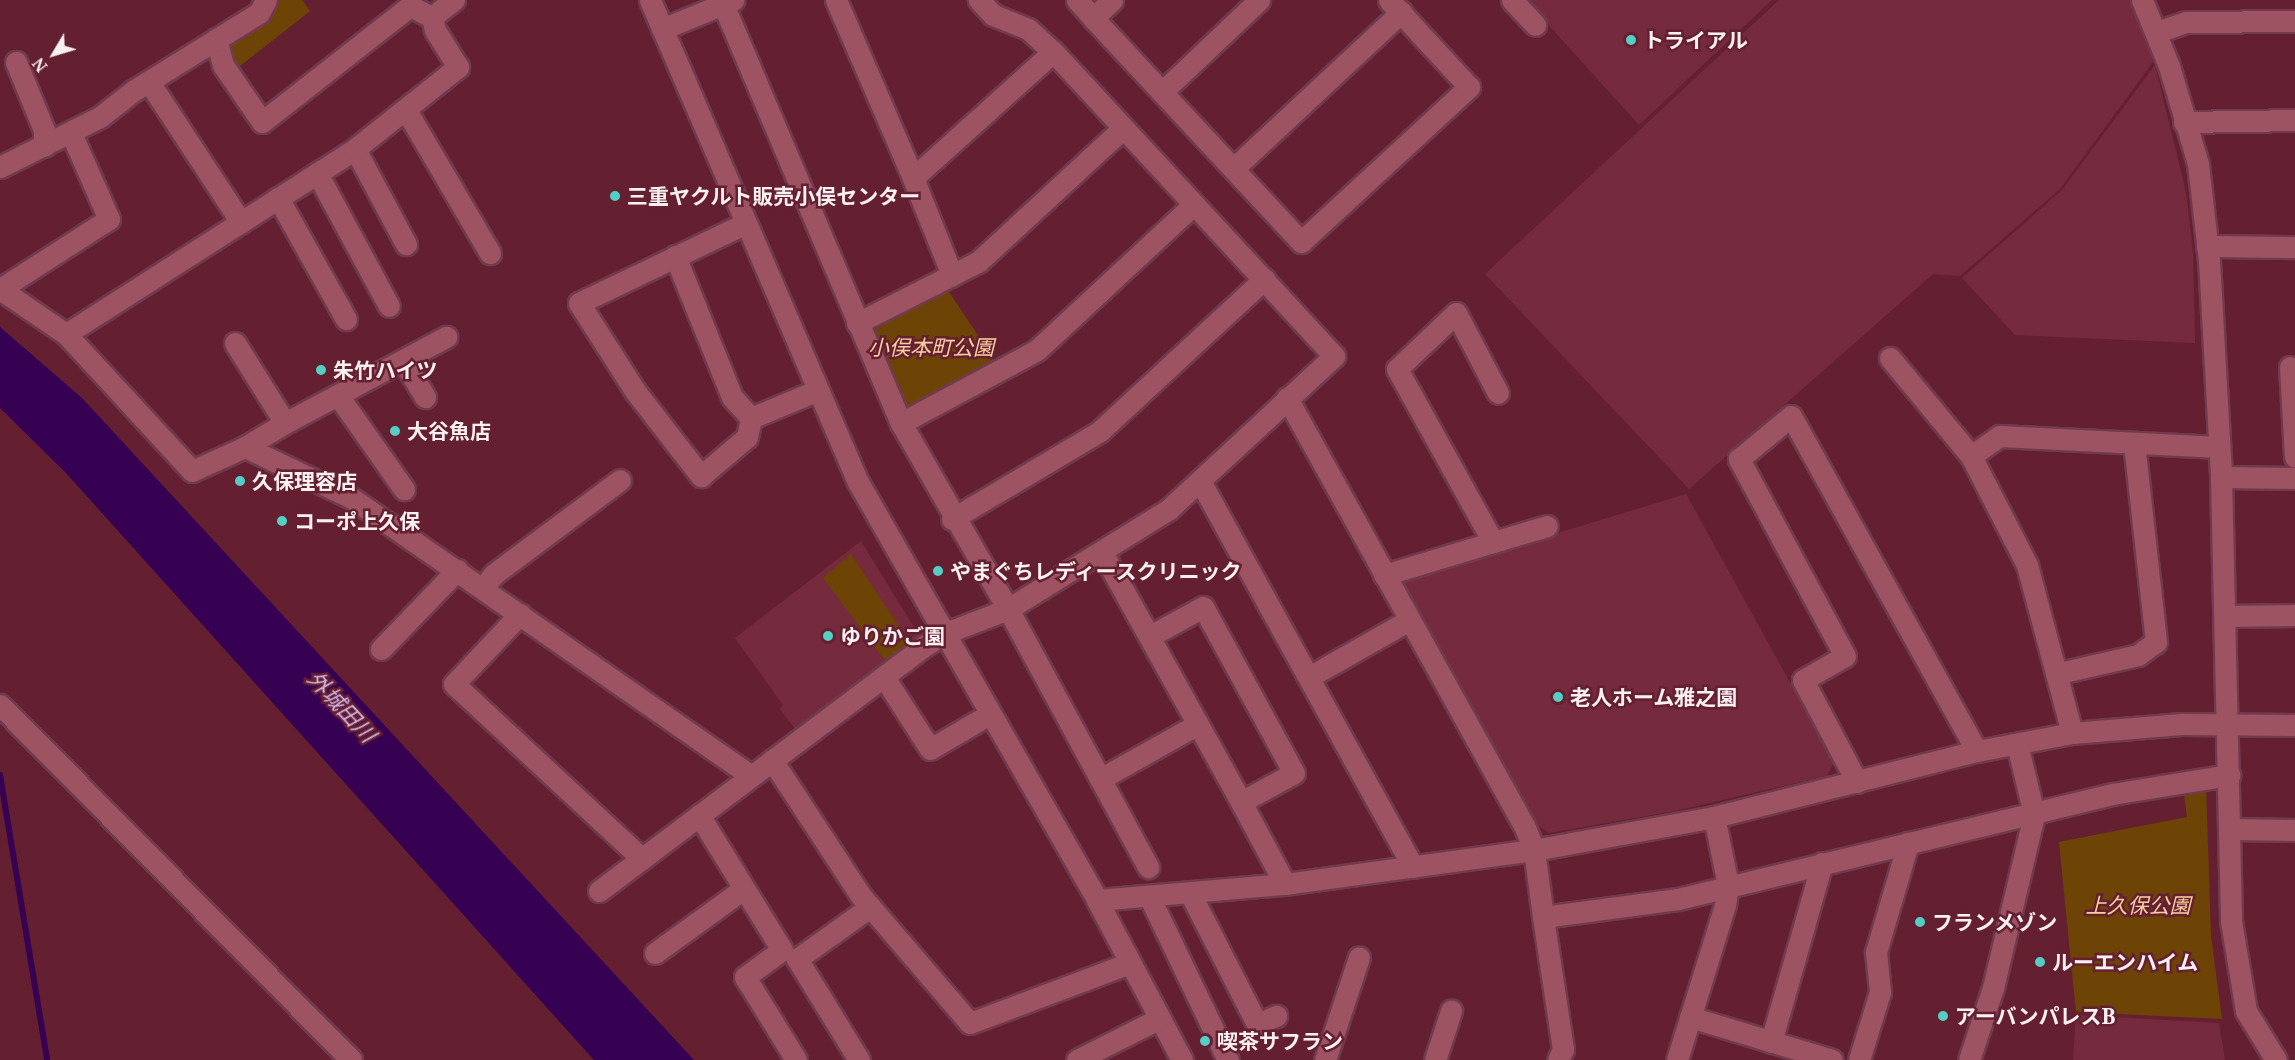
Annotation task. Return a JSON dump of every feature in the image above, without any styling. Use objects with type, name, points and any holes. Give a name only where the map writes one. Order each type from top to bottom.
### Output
[{"type":"street","points":[[0,167],[71,133],[259,13],[266,0]]},
{"type":"street","points":[[432,17],[454,0]]},
{"type":"street","points":[[650,0],[816,391],[858,482],[1097,900],[1182,1060]]},
{"type":"street","points":[[836,0],[952,275]]},
{"type":"street","points":[[599,891],[943,634],[1008,609],[1169,509],[1334,356],[1053,52],[1028,29],[993,15],[979,0]]},
{"type":"street","points":[[1077,0],[1301,242],[1469,87],[1395,6],[1234,168]]},
{"type":"street","points":[[1093,18],[1112,0]]},
{"type":"street","points":[[1162,92],[1260,0]]},
{"type":"street","points":[[1512,0],[1535,25]]},
{"type":"street","points":[[2142,0],[2157,32],[2198,164],[2207,246],[2221,477],[2231,921],[2239,985],[2252,1022],[2276,1060]]},
{"type":"street","points":[[662,29],[728,2],[857,323],[901,423],[952,519],[1008,609],[1148,867]]},
{"type":"street","points":[[216,39],[223,65],[262,122],[410,6],[432,17]]},
{"type":"street","points":[[66,334],[355,149],[458,67],[435,30],[432,17]]},
{"type":"street","points":[[2157,32],[2186,22],[2295,21]]},
{"type":"street","points":[[913,178],[1053,52]]},
{"type":"street","points":[[16,62],[44,130],[44,146]]},
{"type":"street","points":[[149,82],[241,222]]},
{"type":"street","points":[[406,110],[490,253]]},
{"type":"street","points":[[2184,122],[2295,120]]},
{"type":"street","points":[[857,323],[978,262],[1123,128]]},
{"type":"street","points":[[71,133],[109,219],[0,288],[66,334],[192,471],[245,447],[285,423],[339,397],[446,337]]},
{"type":"street","points":[[355,149],[406,244]]},
{"type":"street","points":[[317,173],[389,306]]},
{"type":"street","points":[[278,198],[346,319]]},
{"type":"street","points":[[901,423],[1037,350],[1194,204]]},
{"type":"street","points":[[744,224],[579,303],[635,391],[701,476],[747,437],[751,418]]},
{"type":"street","points":[[2207,246],[2295,247]]},
{"type":"street","points":[[675,256],[732,397],[751,418]]},
{"type":"street","points":[[952,519],[1100,431],[1264,279]]},
{"type":"street","points":[[1493,542],[1396,369],[1456,313],[1498,393]]},
{"type":"street","points":[[235,343],[285,423]]},
{"type":"street","points":[[1890,358],[1971,456],[2027,565],[2059,673],[2072,733]]},
{"type":"street","points":[[404,362],[425,397]]},
{"type":"street","points":[[2290,367],[2295,457]]},
{"type":"street","points":[[751,418],[816,391]]},
{"type":"street","points":[[339,397],[404,489]]},
{"type":"street","points":[[1287,398],[1524,825],[1534,850],[1563,1049],[1558,1060]]},
{"type":"street","points":[[1857,782],[1803,680],[1845,656],[1739,459],[1791,416],[1977,751]]},
{"type":"street","points":[[1971,456],[2000,436],[2219,447]]},
{"type":"street","points":[[2059,673],[2138,655],[2156,642],[2134,443]]},
{"type":"street","points":[[245,447],[350,497],[752,776]]},
{"type":"street","points":[[2221,477],[2295,478]]},
{"type":"street","points":[[483,588],[494,574],[620,480]]},
{"type":"street","points":[[1200,481],[1413,867]]},
{"type":"street","points":[[1384,575],[1546,526]]},
{"type":"street","points":[[1102,552],[1285,884]]},
{"type":"street","points":[[381,649],[457,570]]},
{"type":"street","points":[[1150,636],[1203,607],[1294,773],[1241,802]]},
{"type":"street","points":[[520,614],[453,684],[642,859]]},
{"type":"street","points":[[2225,616],[2295,615]]},
{"type":"street","points":[[1309,677],[1409,620]]},
{"type":"street","points":[[884,677],[930,749],[978,721]]},
{"type":"street","points":[[0,705],[351,1060]]},
{"type":"street","points":[[1100,779],[1198,724]]},
{"type":"street","points":[[1097,900],[1285,884],[1534,850],[1714,817],[1977,751],[2072,733],[2134,726],[2295,725]]},
{"type":"street","points":[[1969,1060],[1993,988],[2034,814],[2017,744]]},
{"type":"street","points":[[772,760],[870,907],[970,1023],[1130,963]]},
{"type":"street","points":[[1542,917],[1678,899],[1728,885],[2112,794],[2229,775]]},
{"type":"street","points":[[699,815],[782,950],[745,977],[795,1060]]},
{"type":"street","points":[[1677,1060],[1728,885],[1714,817]]},
{"type":"street","points":[[2230,830],[2295,830]]},
{"type":"street","points":[[1859,1060],[1880,992],[1876,952],[1908,843]]},
{"type":"street","points":[[1771,1042],[1822,863]]},
{"type":"street","points":[[655,953],[743,890]]},
{"type":"street","points":[[1190,893],[1257,1024],[1276,1016]]},
{"type":"street","points":[[1149,896],[1228,1060]]},
{"type":"street","points":[[859,1060],[797,959],[870,907]]},
{"type":"street","points":[[1324,1060],[1359,957]]},
{"type":"street","points":[[1435,1060],[1451,1011]]},
{"type":"street","points":[[1690,1017],[1832,1060]]},
{"type":"street","points":[[1077,1060],[1160,1018]]},
{"type":"shaded area","points":[[1526,0],[1772,0],[1639,125]]},
{"type":"shaded area","points":[[1779,0],[2132,0],[2153,62],[2060,189],[1960,276],[1933,274],[1689,489],[1485,274]]},
{"type":"shaded area","points":[[2155,65],[2186,192],[2193,252],[2195,343],[2015,335],[1962,278],[2062,190]]},
{"type":"shaded area","points":[[1686,494],[1834,762],[1827,776],[1675,811],[1549,833],[1534,822],[1400,581]]},
{"type":"shaded area","name":"ゆりかご園","points":[[861,541],[918,634],[917,642],[798,733],[780,709],[783,705],[735,638]]},
{"type":"shaded area","points":[[2076,1015],[2219,1023],[2225,1060],[2073,1060]]},
{"type":"green space","points":[[276,0],[302,0],[310,11],[236,69],[229,59],[232,41]]},
{"type":"green space","name":"小俣本町公園","points":[[947,289],[996,362],[911,408],[901,403],[870,333],[879,322]]},
{"type":"green space","points":[[851,554],[910,643],[886,662],[823,578]]},
{"type":"green space","name":"上久保公園","points":[[2206,785],[2211,936],[2222,1019],[2076,1012],[2059,842],[2187,817],[2183,788]]},
{"type":"water","name":"外城田川","points":[[0,327],[82,398],[694,1060],[594,1060],[66,473],[0,408]]},
{"type":"waterway","points":[[0,775],[47,1060]]},
{"type":"place","name":"トライアル","points":[[1631,40]]},
{"type":"place","name":"三重ヤクルト販売小俣センター","points":[[615,196]]},
{"type":"place","name":"朱竹ハイツ","points":[[321,370]]},
{"type":"place","name":"大谷魚店","points":[[395,431]]},
{"type":"place","name":"久保理容店","points":[[240,481]]},
{"type":"place","name":"コーポ上久保","points":[[282,521]]},
{"type":"place","name":"やまぐちレディースクリニック","points":[[938,571]]},
{"type":"place","name":"ゆりかご園","points":[[828,636]]},
{"type":"place","name":"老人ホーム雅之園","points":[[1558,697]]},
{"type":"place","name":"フランメゾン","points":[[1920,922]]},
{"type":"place","name":"ルーエンハイム","points":[[2040,962]]},
{"type":"place","name":"アーバンパレスB","points":[[1943,1016]]},
{"type":"place","name":"喫茶サフラン","points":[[1205,1041]]}]
